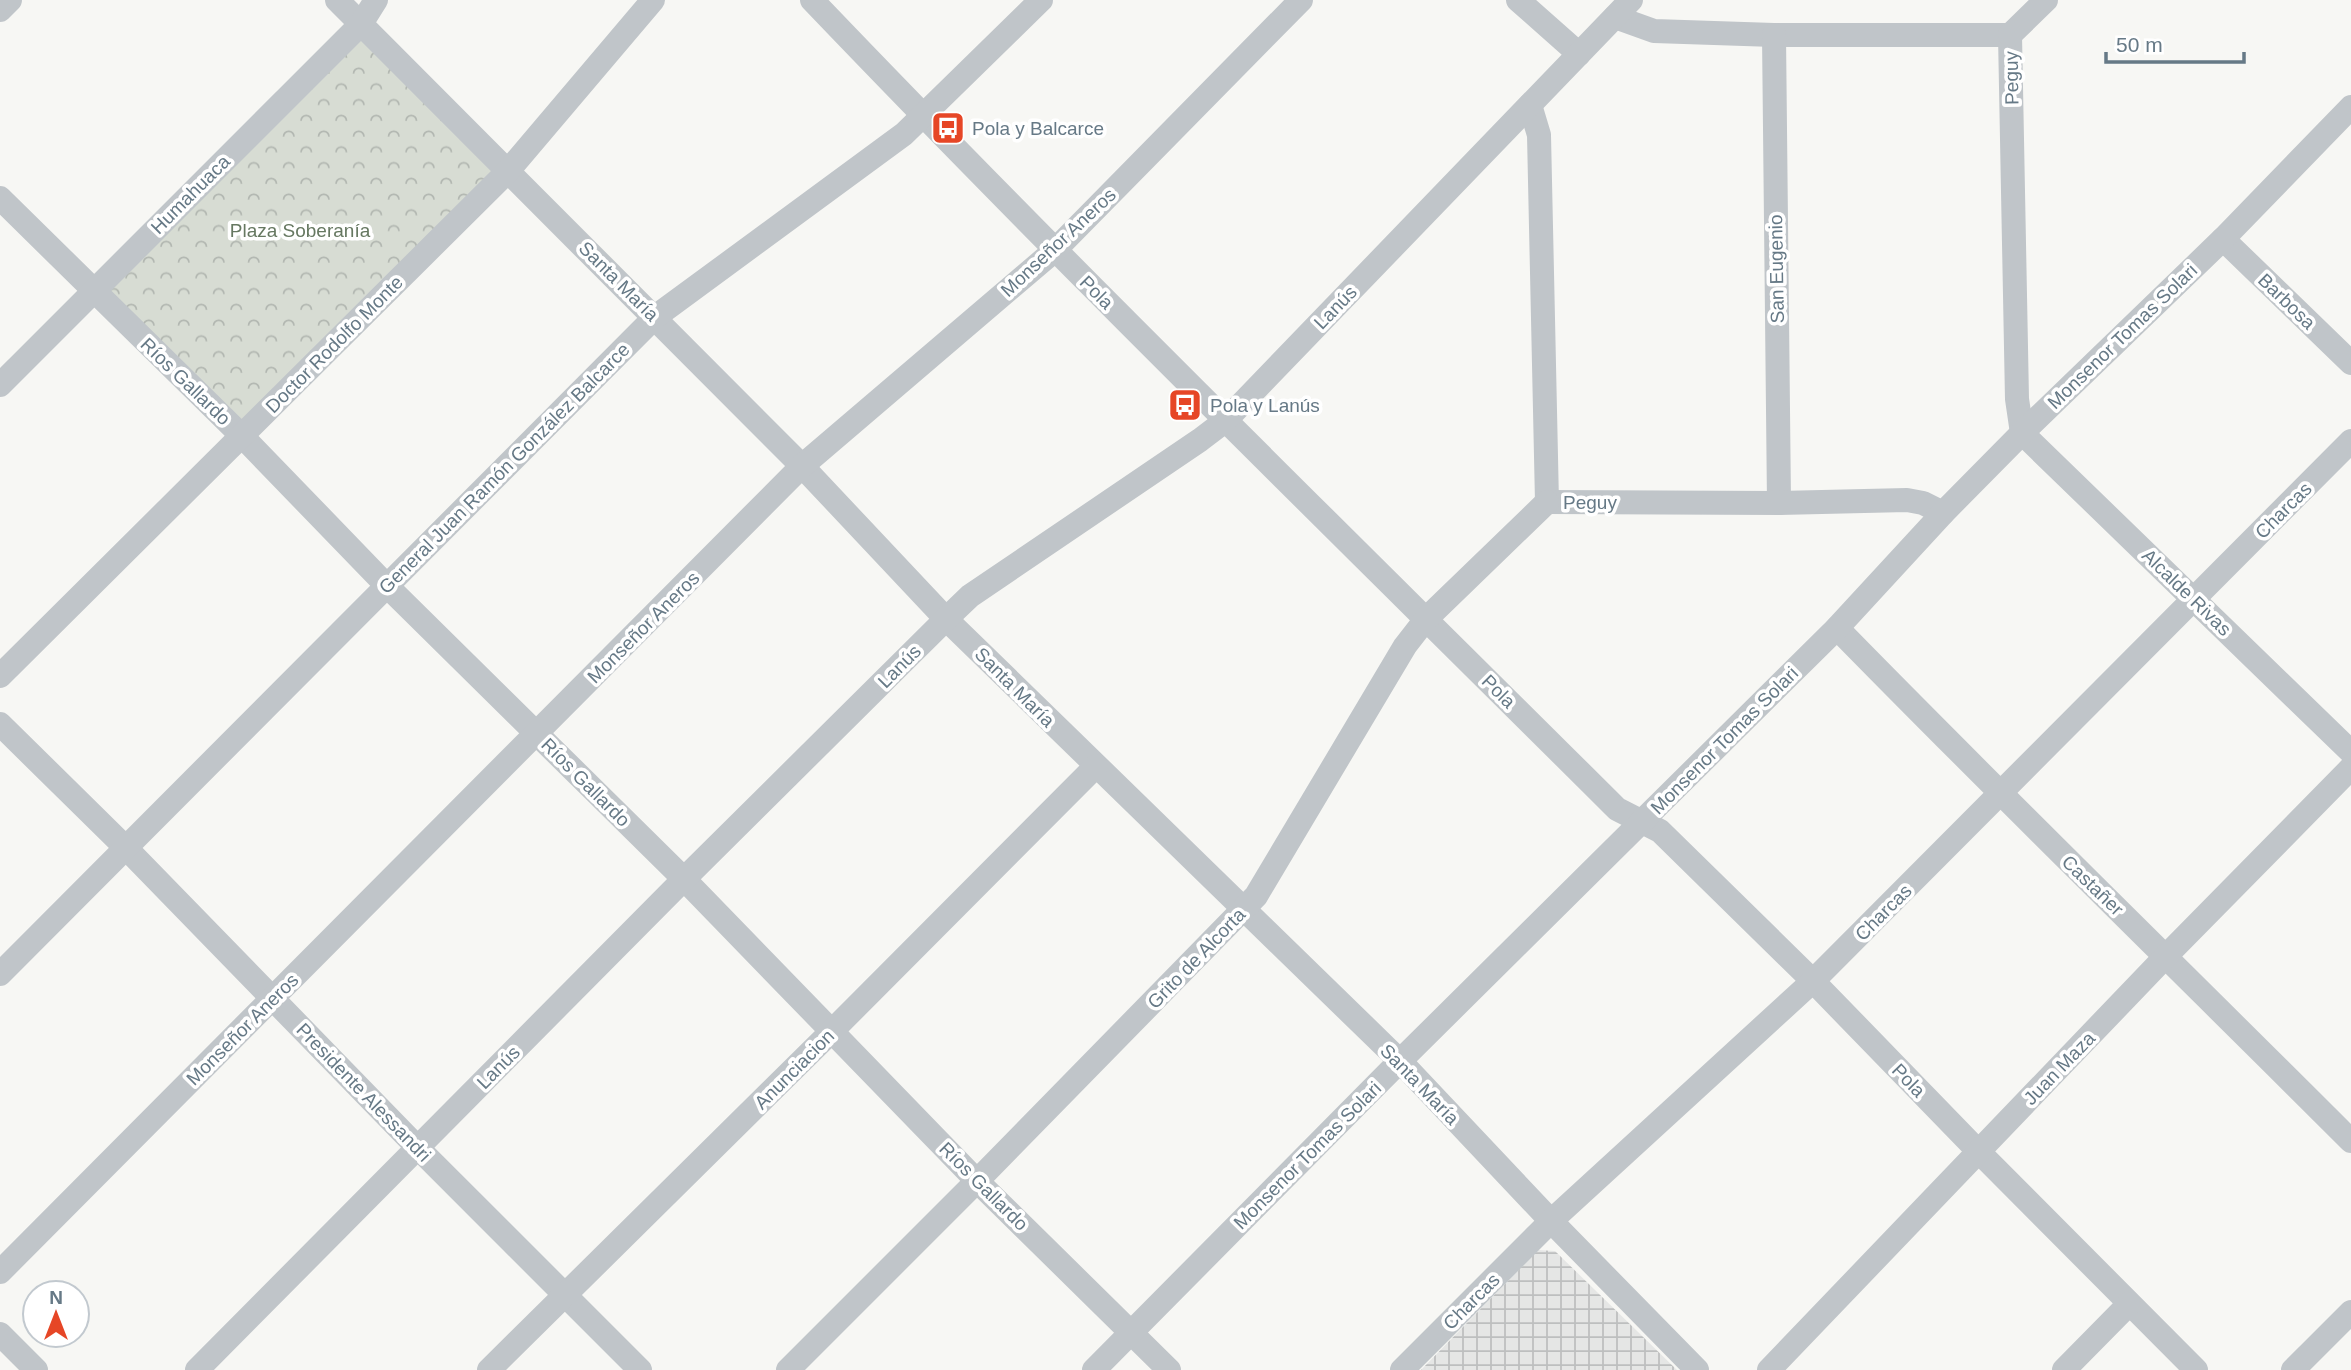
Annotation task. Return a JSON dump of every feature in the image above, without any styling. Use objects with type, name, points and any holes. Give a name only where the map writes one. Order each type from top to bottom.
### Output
[{"type":"street","points":[[0,10],[10,0]]},
{"type":"street","name":"Santa María","points":[[337,0],[802,466],[946,618],[1400,1061],[1697,1370]]},
{"type":"street","name":"Humahuaca","points":[[0,385],[92,290],[361,24],[376,0]]},
{"type":"street","name":"Doctor Rodolfo Monte","points":[[0,676],[508,171],[653,0]]},
{"type":"street","name":"Pola","points":[[812,0],[1225,421],[1617,809],[1660,831],[1813,981],[2196,1370]]},
{"type":"street","name":"General Juan Ramón González Balcarce","points":[[0,974],[655,317],[904,134],[1041,0]]},
{"type":"street","name":"Monseñor Aneros","points":[[0,1272],[802,466],[1055,250],[1301,0]]},
{"type":"street","points":[[1518,0],[1579,54]]},
{"type":"street","points":[[2010,35],[2046,0]]},
{"type":"street","name":"Lanús","points":[[197,1370],[946,618],[970,596],[1225,421],[1623,9]]},
{"type":"street","name":"Peguy","points":[[1623,9],[1654,32],[2010,35],[2017,399],[2022,433]]},
{"type":"street","name":"San Eugenio","points":[[1774,34],[1779,503]]},
{"type":"street","name":"Peguy","points":[[1530,105],[1539,135],[1547,502],[1779,503],[1908,500],[1923,503],[1943,513]]},
{"type":"street","name":"Monsenor Tomas Solari","points":[[1094,1370],[1400,1061],[1837,628],[1943,513],[2022,433],[2223,239],[2351,107]]},
{"type":"street","name":"Ríos Gallardo","points":[[0,198],[684,879],[977,1181],[1169,1370]]},
{"type":"street","name":"Barbosa","points":[[2223,239],[2351,363]]},
{"type":"street","name":"Alcalde Rivas","points":[[2022,433],[2351,752]]},
{"type":"street","name":"Charcas","points":[[1402,1370],[1551,1221],[1813,981],[2351,441]]},
{"type":"street","name":"Grito de Alcorta","points":[[788,1370],[1244,910],[1256,896],[1405,646],[1426,618],[1547,502]]},
{"type":"street","name":"Castañer","points":[[1837,628],[2000,795],[2351,1140]]},
{"type":"street","name":"Presidente Alessandri","points":[[0,724],[127,849],[418,1148],[640,1370]]},
{"type":"street","name":"Anunciacion","points":[[489,1370],[1096,766]]},
{"type":"street","name":"Juan Maza","points":[[1769,1370],[2166,956],[2351,768]]},
{"type":"street","points":[[2064,1370],[2129,1304]]},
{"type":"street","points":[[2293,1370],[2351,1312]]},
{"type":"street","points":[[0,1334],[36,1370]]},
{"type":"shaded area","points":[[1538,1250],[1555,1251],[1677,1370],[1421,1370]]},
{"type":"green space","name":"Plaza Soberanía","points":[[361,24],[508,171],[242,436],[92,290]]},
{"type":"place","name":"Pola y Balcarce","points":[[948,128]]},
{"type":"place","name":"Pola y Lanús","points":[[1185,405]]}]
